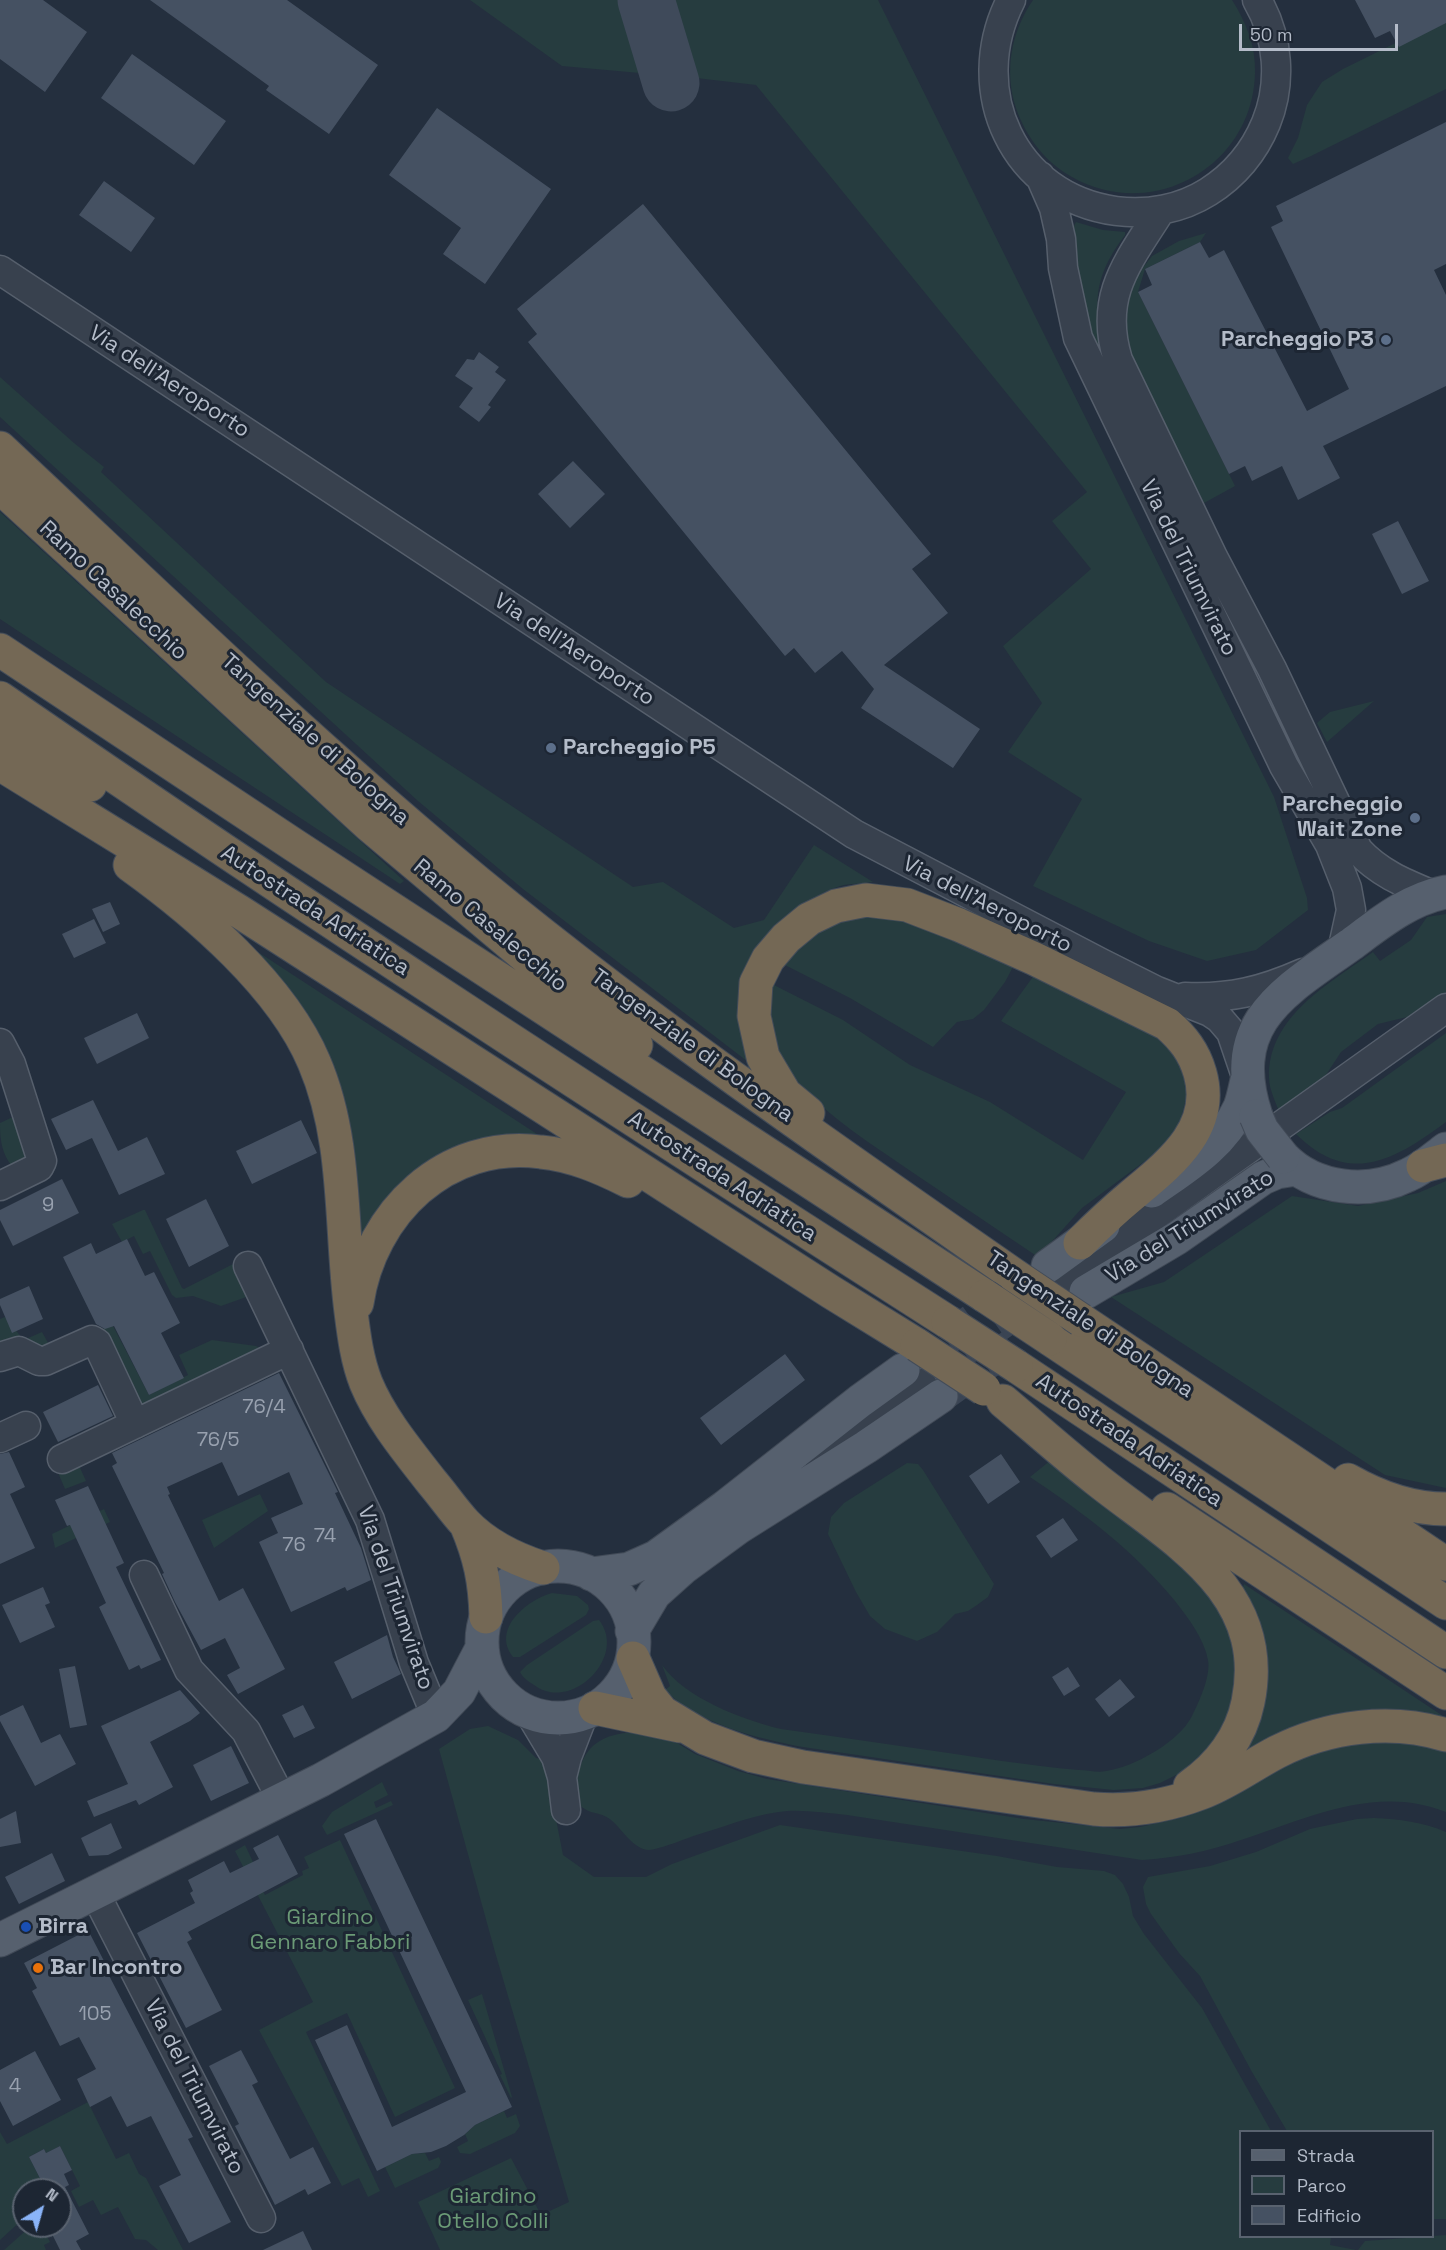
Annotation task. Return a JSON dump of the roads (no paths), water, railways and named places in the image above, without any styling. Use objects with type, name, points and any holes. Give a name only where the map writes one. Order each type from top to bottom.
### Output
[{"type":"highway","name":"Tangenziale di Bologna","points":[[0,448],[208,645],[427,839],[649,1017],[1014,1275],[1071,1289],[1136,1356],[1446,1564]]},
{"type":"highway","name":"Ramo Casalecchio","points":[[0,487],[296,760],[438,885],[681,1081],[807,1179]]},
{"type":"highway","name":"Autostrada Adriatica","points":[[0,650],[294,845],[985,1296],[1446,1603]]},
{"type":"highway","name":"Autostrada Adriatica","points":[[0,698],[162,810],[369,947],[662,1139],[1016,1366],[1446,1652]]},
{"type":"highway","points":[[0,731],[178,841],[369,947]]},
{"type":"highway","points":[[0,764],[240,912],[831,1292],[921,1374],[993,1395],[1446,1693]]},
{"type":"highway","points":[[0,778],[143,875],[220,940],[282,1006],[314,1061],[333,1117],[343,1203],[345,1268],[355,1341],[366,1383],[379,1408],[408,1452],[466,1524],[503,1552],[543,1568]]},
{"type":"highway","points":[[968,1243],[785,1094],[763,1057],[754,1016],[756,983],[768,959],[786,938],[809,919],[836,906],[866,900],[907,905],[1013,949],[1117,998],[1167,1024],[1181,1036],[1191,1051],[1202,1080],[1204,1094],[1202,1113],[1196,1129],[1187,1144],[1168,1164],[1107,1216],[1080,1243]]},
{"type":"highway","points":[[355,1341],[356,1312],[364,1271],[376,1242],[392,1215],[405,1200],[434,1177],[475,1157],[496,1153],[540,1151],[563,1155],[597,1167],[640,1187],[702,1224],[831,1292]]},
{"type":"highway","points":[[1136,1356],[1357,1485],[1414,1506],[1446,1509]]},
{"type":"highway","points":[[993,1395],[1098,1481],[1173,1536],[1198,1560],[1233,1602],[1248,1636],[1252,1669],[1251,1688],[1241,1726],[1233,1741],[1212,1769],[1199,1780],[1152,1807]]},
{"type":"highway","points":[[466,1524],[482,1565],[486,1590],[484,1633]]},
{"type":"highway","points":[[633,1645],[650,1696],[662,1712],[719,1745],[779,1762],[1066,1806],[1109,1810],[1152,1807],[1202,1793],[1280,1751],[1331,1733],[1360,1727],[1386,1726],[1446,1735]]},
{"type":"highway","points":[[590,1710],[687,1728]]},
{"type":"main road","name":"Via del Triumvirato","points":[[1071,1289],[1080,1243],[1210,1149],[1227,1131],[1240,1106],[1247,1080],[1250,1048],[1261,1021],[1270,1007],[1296,982],[1410,903],[1439,894]]},
{"type":"main road","name":"Via del Triumvirato","points":[[1247,1080],[1262,1130],[1290,1163],[1318,1180],[1343,1186],[1370,1187],[1406,1176],[1438,1158]]},
{"type":"main road","name":"Via del Triumvirato","points":[[1071,1289],[1177,1238],[1263,1178],[1290,1163]]},
{"type":"main road","points":[[921,1374],[860,1401],[732,1517],[661,1586],[647,1605],[633,1645],[630,1670],[615,1692],[590,1710],[555,1717],[525,1710],[502,1694],[487,1671],[484,1633],[494,1600],[508,1585],[522,1575],[543,1568],[564,1568],[591,1574],[619,1571],[646,1562],[732,1517],[866,1447],[921,1374]]},
{"type":"main road","points":[[591,1574],[609,1586],[617,1595],[628,1614],[633,1645]]},
{"type":"main road","name":"Via del Triumvirato","points":[[436,1716],[459,1692],[484,1633]]},
{"type":"main road","name":"Via del Triumvirato","points":[[0,1940],[282,1800],[436,1716],[476,1706],[525,1710]]},
{"type":"street","points":[[1011,0],[1003,15],[995,43],[992,72],[993,91],[1005,129],[1014,146],[1040,176],[1054,188],[1088,205],[1124,212],[1161,210],[1187,202],[1217,186],[1243,162],[1263,132],[1273,101],[1276,69],[1272,37],[1257,0]]},
{"type":"street","name":"Via del Triumvirato","points":[[1040,176],[1054,208],[1061,239],[1063,268],[1078,338],[1284,766],[1330,845],[1347,888],[1351,910],[1330,959]]},
{"type":"street","name":"Via del Triumvirato","points":[[1161,210],[1117,284],[1111,320],[1112,341],[1118,360],[1213,557],[1272,669],[1358,850],[1371,864],[1391,877],[1439,894]]},
{"type":"street","name":"Via dell'Aeroporto","points":[[0,270],[854,834],[1081,953],[1168,996],[1203,1009],[1219,1018],[1231,1032],[1247,1080]]},
{"type":"street","name":"Via dell'Aeroporto","points":[[1168,996],[1214,998],[1240,994],[1272,986],[1330,959]]},
{"type":"street","name":"Via del Triumvirato","points":[[1071,1289],[1446,1008]]},
{"type":"street","points":[[0,1043],[11,1064],[42,1161],[39,1167],[0,1186]]},
{"type":"street","name":"Via del Triumvirato","points":[[248,1266],[370,1520],[414,1663],[436,1716]]},
{"type":"street","points":[[0,1358],[19,1351],[39,1361],[45,1361],[92,1340],[97,1342],[135,1424]]},
{"type":"street","points":[[62,1459],[289,1350]]},
{"type":"street","points":[[732,1517],[892,1404],[921,1374]]},
{"type":"street","points":[[0,1438],[26,1426]]},
{"type":"street","points":[[144,1575],[189,1670],[246,1731],[282,1800]]},
{"type":"street","points":[[525,1710],[556,1757],[562,1777],[566,1810]]},
{"type":"street","points":[[562,1777],[567,1757],[590,1710]]},
{"type":"street","name":"Via del Triumvirato","points":[[95,1893],[261,2218]]},
{"type":"tunnel","points":[[906,1368],[1017,1288]]},
{"type":"tunnel","points":[[930,1377],[1032,1304]]},
{"type":"tunnel","points":[[945,1393],[1057,1313]]},
{"type":"place","name":"Parcheggio P3","points":[[1386,340]]},
{"type":"place","name":"Parcheggio P5","points":[[551,748]]},
{"type":"place","name":"Parcheggio Wait Zone","points":[[1415,818]]},
{"type":"place","name":"Birra","points":[[26,1927]]},
{"type":"place","name":"Bar Incontro","points":[[38,1968]]},
{"type":"park label","name":"Giardino Gennaro Fabbri","points":[[330,1931]]},
{"type":"park label","name":"Giardino Otello Colli","points":[[493,2210]]}]
